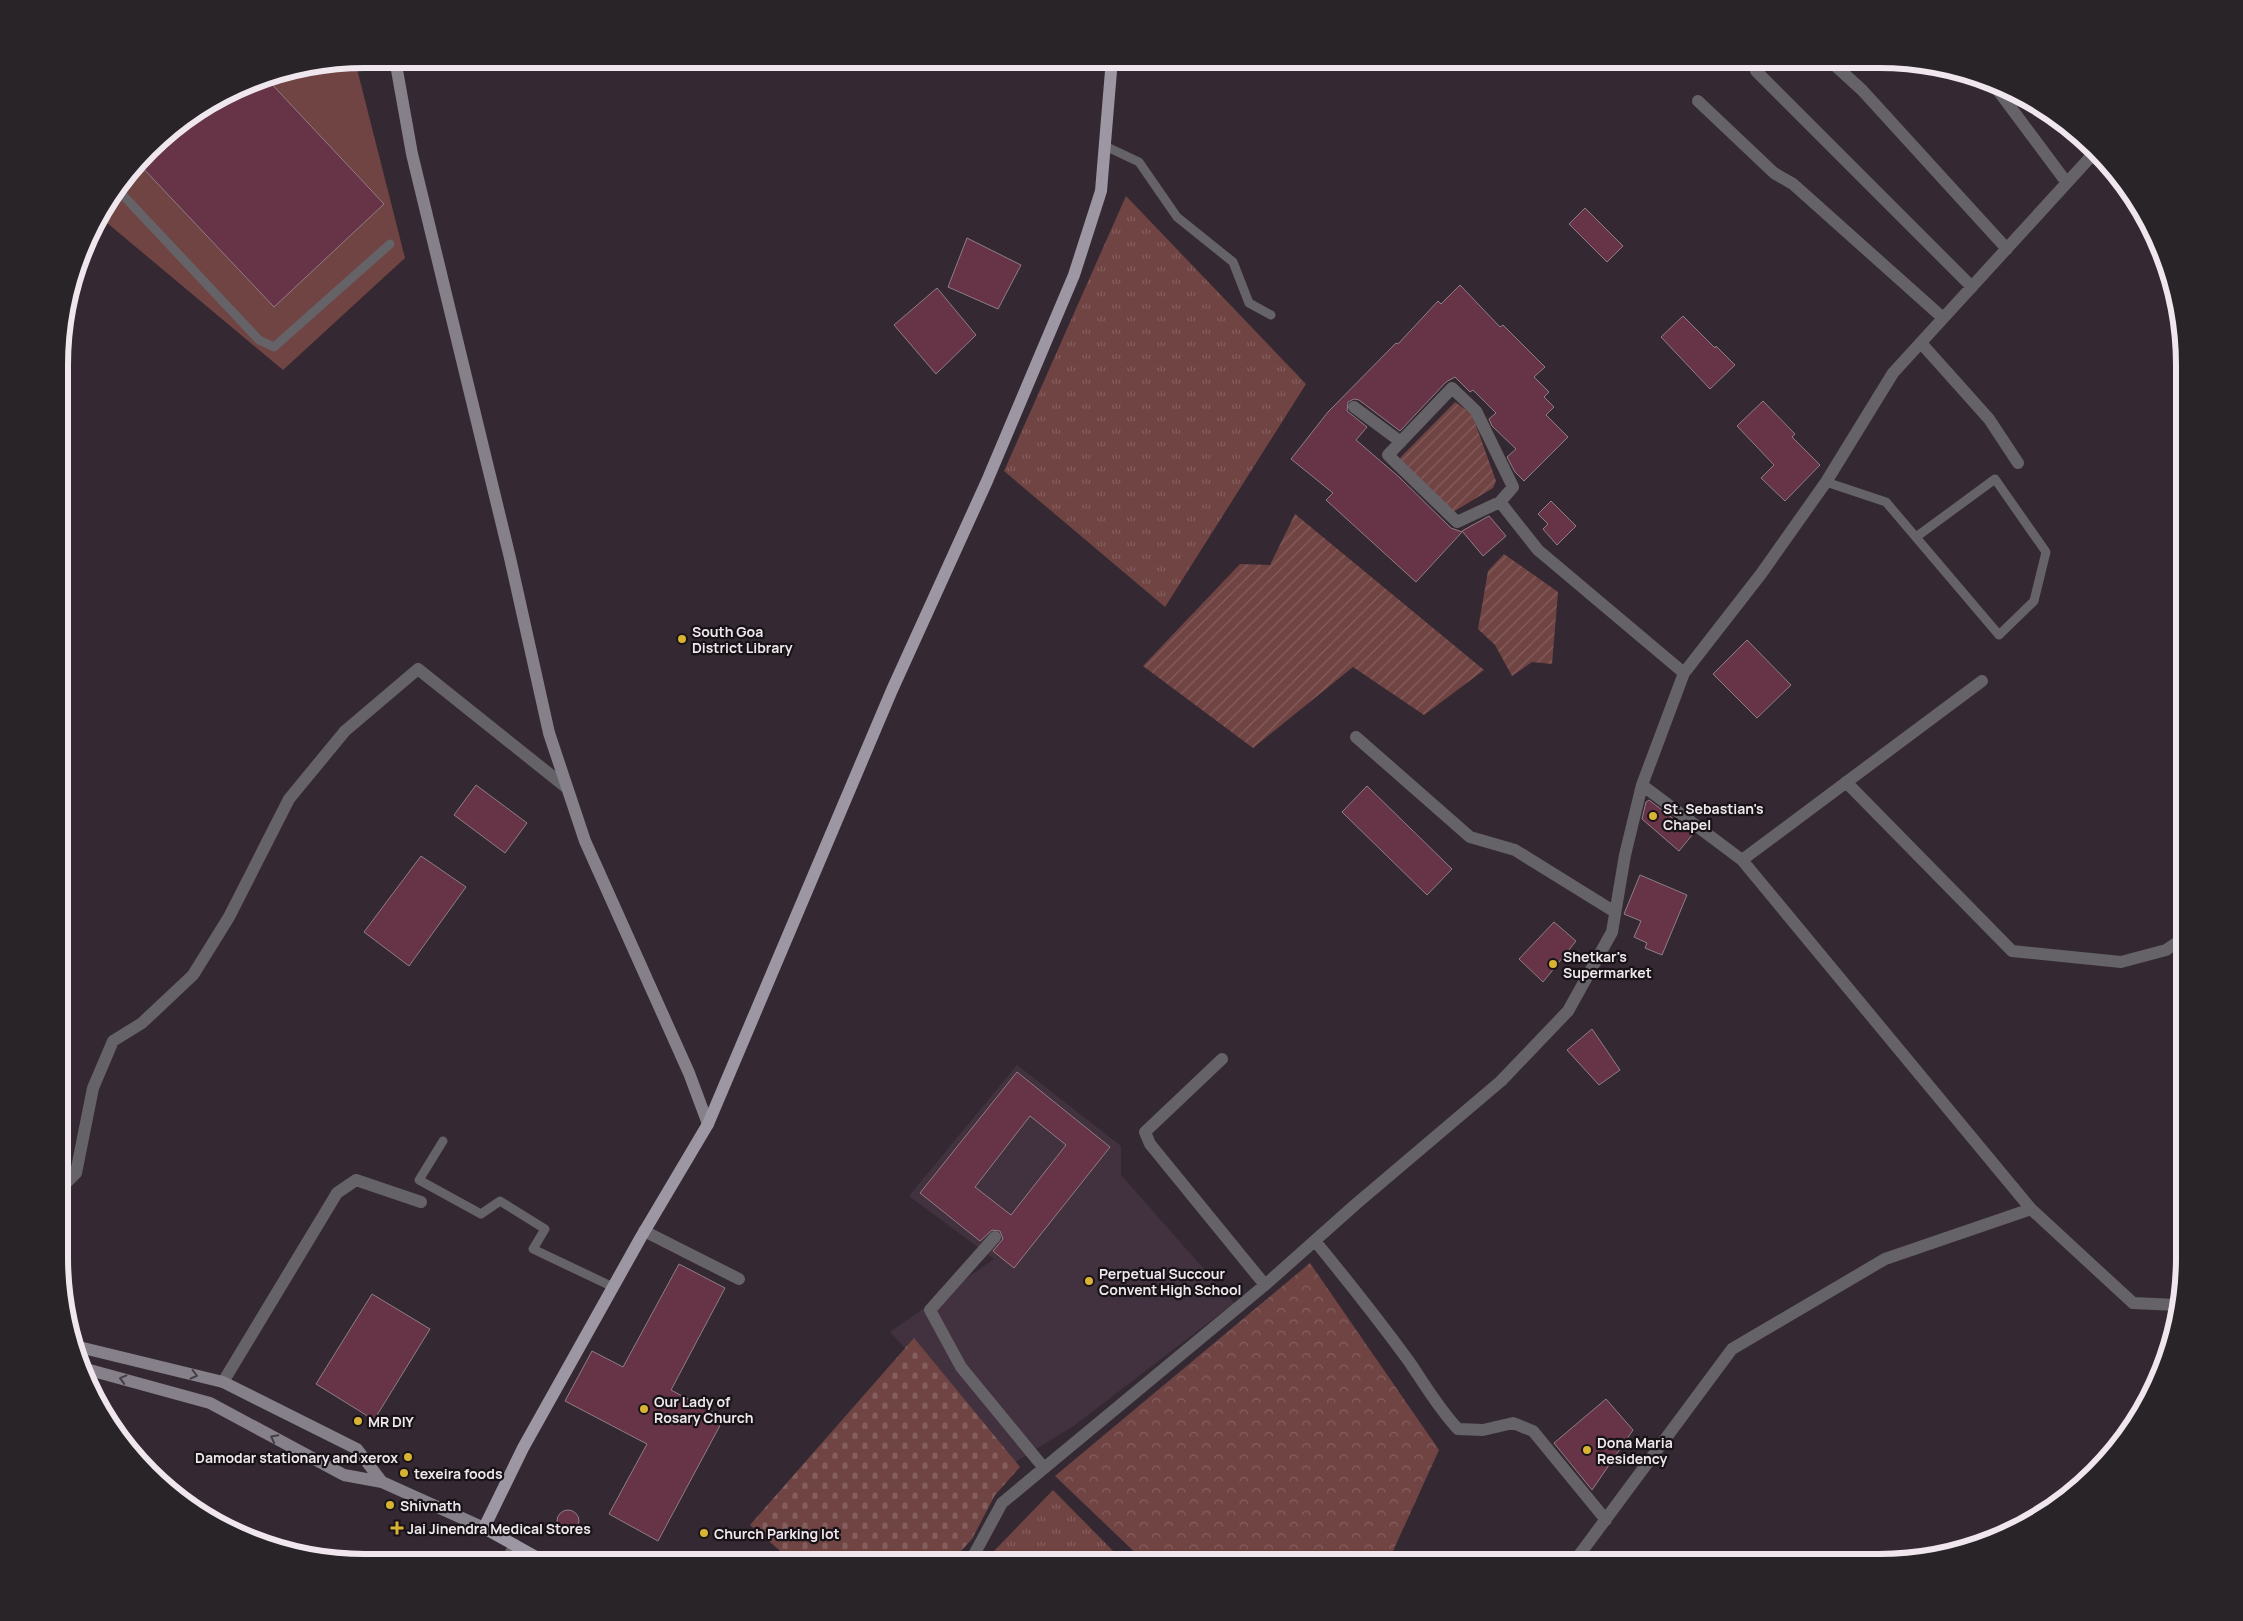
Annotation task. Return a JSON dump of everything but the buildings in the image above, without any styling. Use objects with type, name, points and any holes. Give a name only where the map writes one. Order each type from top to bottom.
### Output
[{"type":"main road","points":[[531,1554],[484,1528],[523,1448],[644,1231],[708,1124],[892,690],[987,481],[1074,275],[1101,191],[1111,68]]},
{"type":"street","points":[[397,68],[414,164],[510,558],[549,732],[584,841],[689,1073],[708,1124]]},
{"type":"street","points":[[1838,68],[1862,90],[2007,248]]},
{"type":"street","points":[[1756,71],[1972,287]]},
{"type":"street","points":[[2001,94],[2067,182]]},
{"type":"street","points":[[1698,100],[1774,173],[1794,184],[1943,318]]},
{"type":"street","points":[[974,1554],[1002,1503],[1265,1285],[1501,1080],[1568,1011],[1612,932],[1625,855],[1642,785],[1684,674],[1761,574],[1826,482],[1893,373],[2090,157]]},
{"type":"street","points":[[1921,343],[1989,418],[2018,463]]},
{"type":"street","points":[[1452,388],[1476,411],[1513,486],[1500,502],[1457,522],[1388,455],[1452,388]]},
{"type":"street","points":[[1354,407],[1401,442]]},
{"type":"street","points":[[1500,502],[1538,550],[1684,674]]},
{"type":"street","points":[[67,1182],[76,1173],[93,1088],[113,1040],[142,1023],[193,975],[228,917],[289,799],[345,731],[418,669],[567,788]]},
{"type":"street","points":[[1742,860],[1982,681]]},
{"type":"street","points":[[1356,737],[1470,837],[1515,850],[1615,912]]},
{"type":"street","points":[[1846,782],[2012,951],[2121,962],[2166,950],[2176,943]]},
{"type":"street","points":[[1642,785],[1742,860],[2031,1209],[2133,1303],[2171,1305]]},
{"type":"street","points":[[1222,1059],[1145,1132],[1150,1144],[1265,1285]]},
{"type":"street","points":[[222,1382],[337,1193],[356,1180],[421,1202]]},
{"type":"street","points":[[1580,1554],[1732,1349],[1885,1258],[2031,1209]]},
{"type":"street","points":[[644,1231],[740,1279]]},
{"type":"street","points":[[995,1237],[930,1310],[961,1367],[1044,1468]]},
{"type":"street","points":[[1315,1241],[1377,1319],[1446,1416],[1458,1429],[1483,1430],[1513,1423],[1533,1431],[1606,1520]]},
{"type":"street","points":[[82,1348],[222,1382],[358,1449],[382,1482]]},
{"type":"street","points":[[90,1370],[210,1404],[344,1475],[382,1482],[484,1528]]},
{"type":"street","points":[[510,1554],[515,1545]]},
{"type":"lane","points":[[1104,146],[1139,162],[1177,217],[1233,262],[1249,303],[1271,315]]},
{"type":"lane","points":[[122,194],[259,340],[274,347],[390,244]]},
{"type":"lane","points":[[1826,482],[1886,502],[1999,635],[2034,601],[2046,552],[1995,479],[1916,537]]},
{"type":"lane","points":[[443,1141],[419,1180],[481,1214],[500,1201],[545,1229],[533,1249],[613,1287]]},
{"type":"shaded area","name":"Perpetual Succour Convent High School","points":[[1017,1065],[1121,1146],[1121,1175],[1234,1303],[1075,1425],[1012,1464],[890,1332],[994,1259],[909,1196]]},
{"type":"green space","points":[[357,68],[405,258],[283,370],[104,221],[141,169],[169,141],[216,107],[269,83],[307,73]]},
{"type":"green space","points":[[1126,196],[1306,384],[1165,607],[1004,471]]},
{"type":"green space","points":[[1455,402],[1472,414],[1496,481],[1493,488],[1453,512],[1403,465],[1400,458]]},
{"type":"green space","points":[[1295,514],[1484,670],[1424,715],[1353,667],[1253,748],[1143,666],[1240,564],[1270,565]]},
{"type":"green space","points":[[1504,554],[1558,592],[1552,664],[1532,662],[1512,676],[1495,645],[1478,629],[1488,571]]},
{"type":"green space","points":[[1310,1263],[1439,1450],[1392,1554],[1137,1554],[1055,1476]]},
{"type":"green space","points":[[914,1338],[1020,1467],[995,1495],[972,1539],[958,1554],[784,1554],[750,1525]]},
{"type":"green space","points":[[1053,1490],[1116,1554],[995,1554],[993,1552]]},
{"type":"place","name":"South Goa District Library","points":[[682,639]]},
{"type":"place","name":"St. Sebastian's Chapel","points":[[1653,816]]},
{"type":"place","name":"Shetkar's Supermarket","points":[[1553,964]]},
{"type":"place","name":"Perpetual Succour Convent High School","points":[[1089,1281]]},
{"type":"place","name":"Our Lady of Rosary Church","points":[[644,1409]]},
{"type":"place","name":"MR DIY","points":[[358,1421]]},
{"type":"place","name":"Dona Maria Residency","points":[[1587,1450]]},
{"type":"place","name":"Damodar stationary and xerox","points":[[408,1457]]},
{"type":"place","name":"texeira foods","points":[[404,1473]]},
{"type":"place","name":"Shivnath","points":[[390,1505]]},
{"type":"place","name":"Jai Jinendra Medical Stores","points":[[397,1528]]},
{"type":"place","name":"Church Parking lot","points":[[704,1533]]}]
